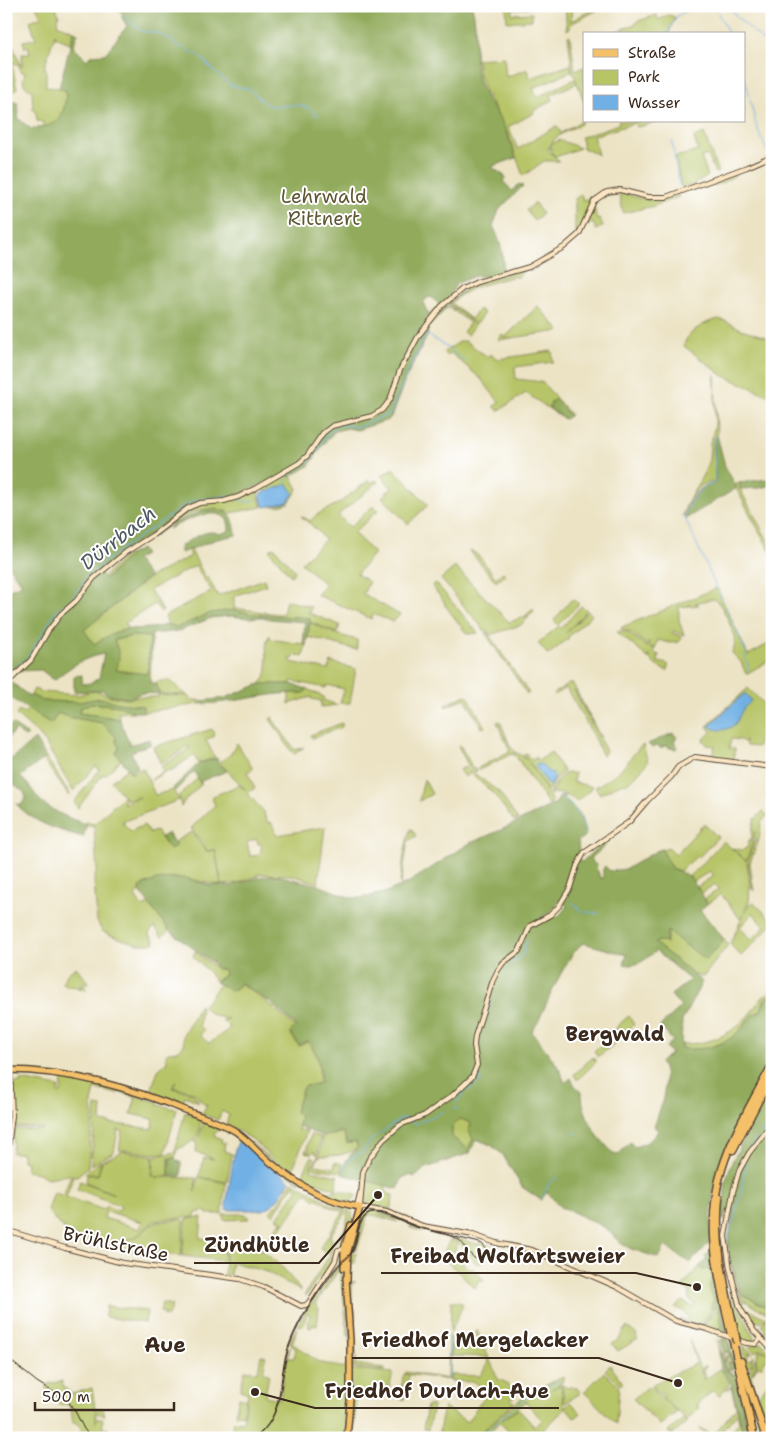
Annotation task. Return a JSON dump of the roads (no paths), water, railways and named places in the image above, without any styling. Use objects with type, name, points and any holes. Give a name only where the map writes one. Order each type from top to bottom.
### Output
[{"type":"highway","points":[[769,1436],[734,1339],[720,1284],[714,1250],[713,1229],[716,1196],[726,1158],[772,1065]]},
{"type":"highway","points":[[754,1438],[722,1270],[718,1241],[718,1216],[722,1185],[729,1161],[772,1075]]},
{"type":"highway","points":[[742,1362],[758,1438]]},
{"type":"main road","points":[[8,1070],[50,1072],[74,1076],[123,1088],[180,1107],[231,1129],[293,1179],[325,1198],[358,1207],[346,1249],[350,1358],[350,1407],[347,1438]]},
{"type":"main road","points":[[346,1204],[356,1216]]},
{"type":"street","points":[[6,684],[31,660],[48,631],[61,614],[76,601],[94,578],[123,554],[153,535],[178,514],[191,506],[238,497],[298,463],[307,456],[323,433],[332,426],[370,417],[381,411],[390,400],[398,375],[418,335],[452,297],[474,283],[533,265],[571,242],[582,230],[594,201],[606,192],[620,190],[648,197],[666,197],[746,168],[772,156]]},
{"type":"street","points":[[358,1207],[363,1172],[373,1154],[389,1134],[408,1121],[429,1112],[458,1092],[472,1077],[476,1065],[475,1036],[495,975],[504,963],[519,951],[530,926],[559,906],[570,888],[577,866],[583,856],[632,820],[678,767],[691,758],[772,767]]},
{"type":"street","points":[[6,1165],[12,1116],[8,1070]]},
{"type":"street","points":[[772,1124],[749,1153],[739,1173],[726,1232],[726,1251],[736,1297],[743,1315],[760,1339],[772,1350]]},
{"type":"street","points":[[358,1207],[362,1197],[361,1191]]},
{"type":"street","points":[[346,1204],[359,1198]]},
{"type":"street","points":[[358,1207],[387,1212],[423,1226],[469,1234],[496,1243],[532,1250],[562,1265],[617,1287],[676,1321],[750,1344],[755,1344],[760,1339]]},
{"type":"street","points":[[356,1216],[369,1208]]},
{"type":"street","name":"Brühlstraße","points":[[6,1230],[109,1260],[154,1268],[223,1275],[240,1279],[264,1287],[296,1305],[306,1305],[335,1261],[338,1250],[346,1249]]},
{"type":"street","points":[[754,1331],[755,1341]]},
{"type":"street","points":[[750,1344],[760,1339]]},
{"type":"water","points":[[288,484],[294,493],[288,502],[263,506],[260,494]]},
{"type":"water","points":[[745,693],[751,700],[743,709],[735,724],[722,730],[709,726]]},
{"type":"water","points":[[541,764],[555,778],[550,787],[535,765]]},
{"type":"water","points":[[241,1140],[290,1181],[275,1202],[263,1210],[227,1210],[226,1205],[235,1149]]},
{"type":"waterway","points":[[668,32],[677,16],[696,6]]},
{"type":"waterway","points":[[714,6],[728,32]]},
{"type":"waterway","points":[[729,6],[735,15],[772,49]]},
{"type":"waterway","points":[[124,16],[141,31],[157,33],[171,40],[174,44],[198,55],[216,73]]},
{"type":"waterway","points":[[217,74],[230,85],[249,89],[268,106],[299,105],[310,109]]},
{"type":"waterway","points":[[746,83],[750,96]]},
{"type":"waterway","points":[[750,99],[756,125],[767,151]]},
{"type":"waterway","points":[[312,110],[318,116]]},
{"type":"waterway","points":[[672,141],[679,185]]},
{"type":"waterway","name":"Dürrbach","points":[[339,426],[357,427],[390,414],[426,335],[448,348]]},
{"type":"waterway","name":"Dürrbach","points":[[449,349],[466,362]]},
{"type":"waterway","name":"Dürrbach","points":[[285,484],[289,474],[312,459],[326,436],[335,427]]},
{"type":"waterway","points":[[715,482],[714,441],[716,436]]},
{"type":"waterway","points":[[715,483],[699,491],[684,516],[746,652]]},
{"type":"waterway","name":"Dürrbach","points":[[173,513],[192,501],[230,497]]},
{"type":"waterway","name":"Dürrbach","points":[[238,499],[247,502],[256,500]]},
{"type":"waterway","name":"Dürrbach","points":[[8,677],[12,670],[24,661],[31,652],[56,610],[68,603],[88,576],[113,555],[172,514]]},
{"type":"waterway","points":[[745,654],[749,671]]},
{"type":"waterway","points":[[560,797],[578,813],[586,835]]},
{"type":"waterway","points":[[572,902],[581,911],[599,914]]},
{"type":"waterway","points":[[511,963],[522,956],[527,939]]},
{"type":"waterway","points":[[478,1037],[488,1014],[491,1001]]},
{"type":"waterway","points":[[455,1103],[465,1091],[481,1081],[478,1069]]},
{"type":"waterway","points":[[454,1107],[457,1110]]},
{"type":"waterway","points":[[342,1169],[349,1159],[363,1152],[372,1139],[402,1118],[416,1124],[444,1111]]},
{"type":"waterway","points":[[749,1149],[772,1118]]},
{"type":"waterway","points":[[727,1242],[741,1193],[746,1163]]},
{"type":"waterway","points":[[546,1191],[549,1183],[558,1177]]},
{"type":"waterway","points":[[542,1198],[545,1192]]},
{"type":"waterway","points":[[710,1258],[713,1255]]},
{"type":"waterway","points":[[449,1379],[450,1336]]},
{"type":"waterway","points":[[478,1438],[527,1397],[560,1381]]},
{"type":"tram line","points":[[254,1438],[264,1429],[276,1408],[285,1358],[298,1324],[310,1303],[324,1283],[338,1265],[351,1253],[360,1223],[366,1215],[371,1213],[377,1212],[383,1213],[418,1227],[433,1231],[441,1233],[449,1235],[457,1237],[480,1243],[484,1246],[487,1251],[486,1256],[477,1259],[471,1255],[462,1242],[449,1235],[416,1227],[378,1213],[371,1213],[365,1217],[360,1226],[352,1253],[323,1286],[299,1324],[286,1357],[277,1407],[265,1429],[255,1438]]},
{"type":"tram line","points":[[6,1357],[37,1382],[68,1401],[91,1438]]},
{"type":"place","name":"Zündhütle","points":[[378,1195]]},
{"type":"place","name":"Freibad Wolfartsweier","points":[[697,1287]]},
{"type":"place","name":"Friedhof Mergelacker","points":[[678,1383]]},
{"type":"place","name":"Friedhof Durlach-Aue","points":[[255,1392]]},
{"type":"district","name":"Bergwald","points":[[615,1034]]},
{"type":"district","name":"Aue","points":[[165,1345]]},
{"type":"park label","name":"Lehrwald Rittnert","points":[[324,207]]}]
